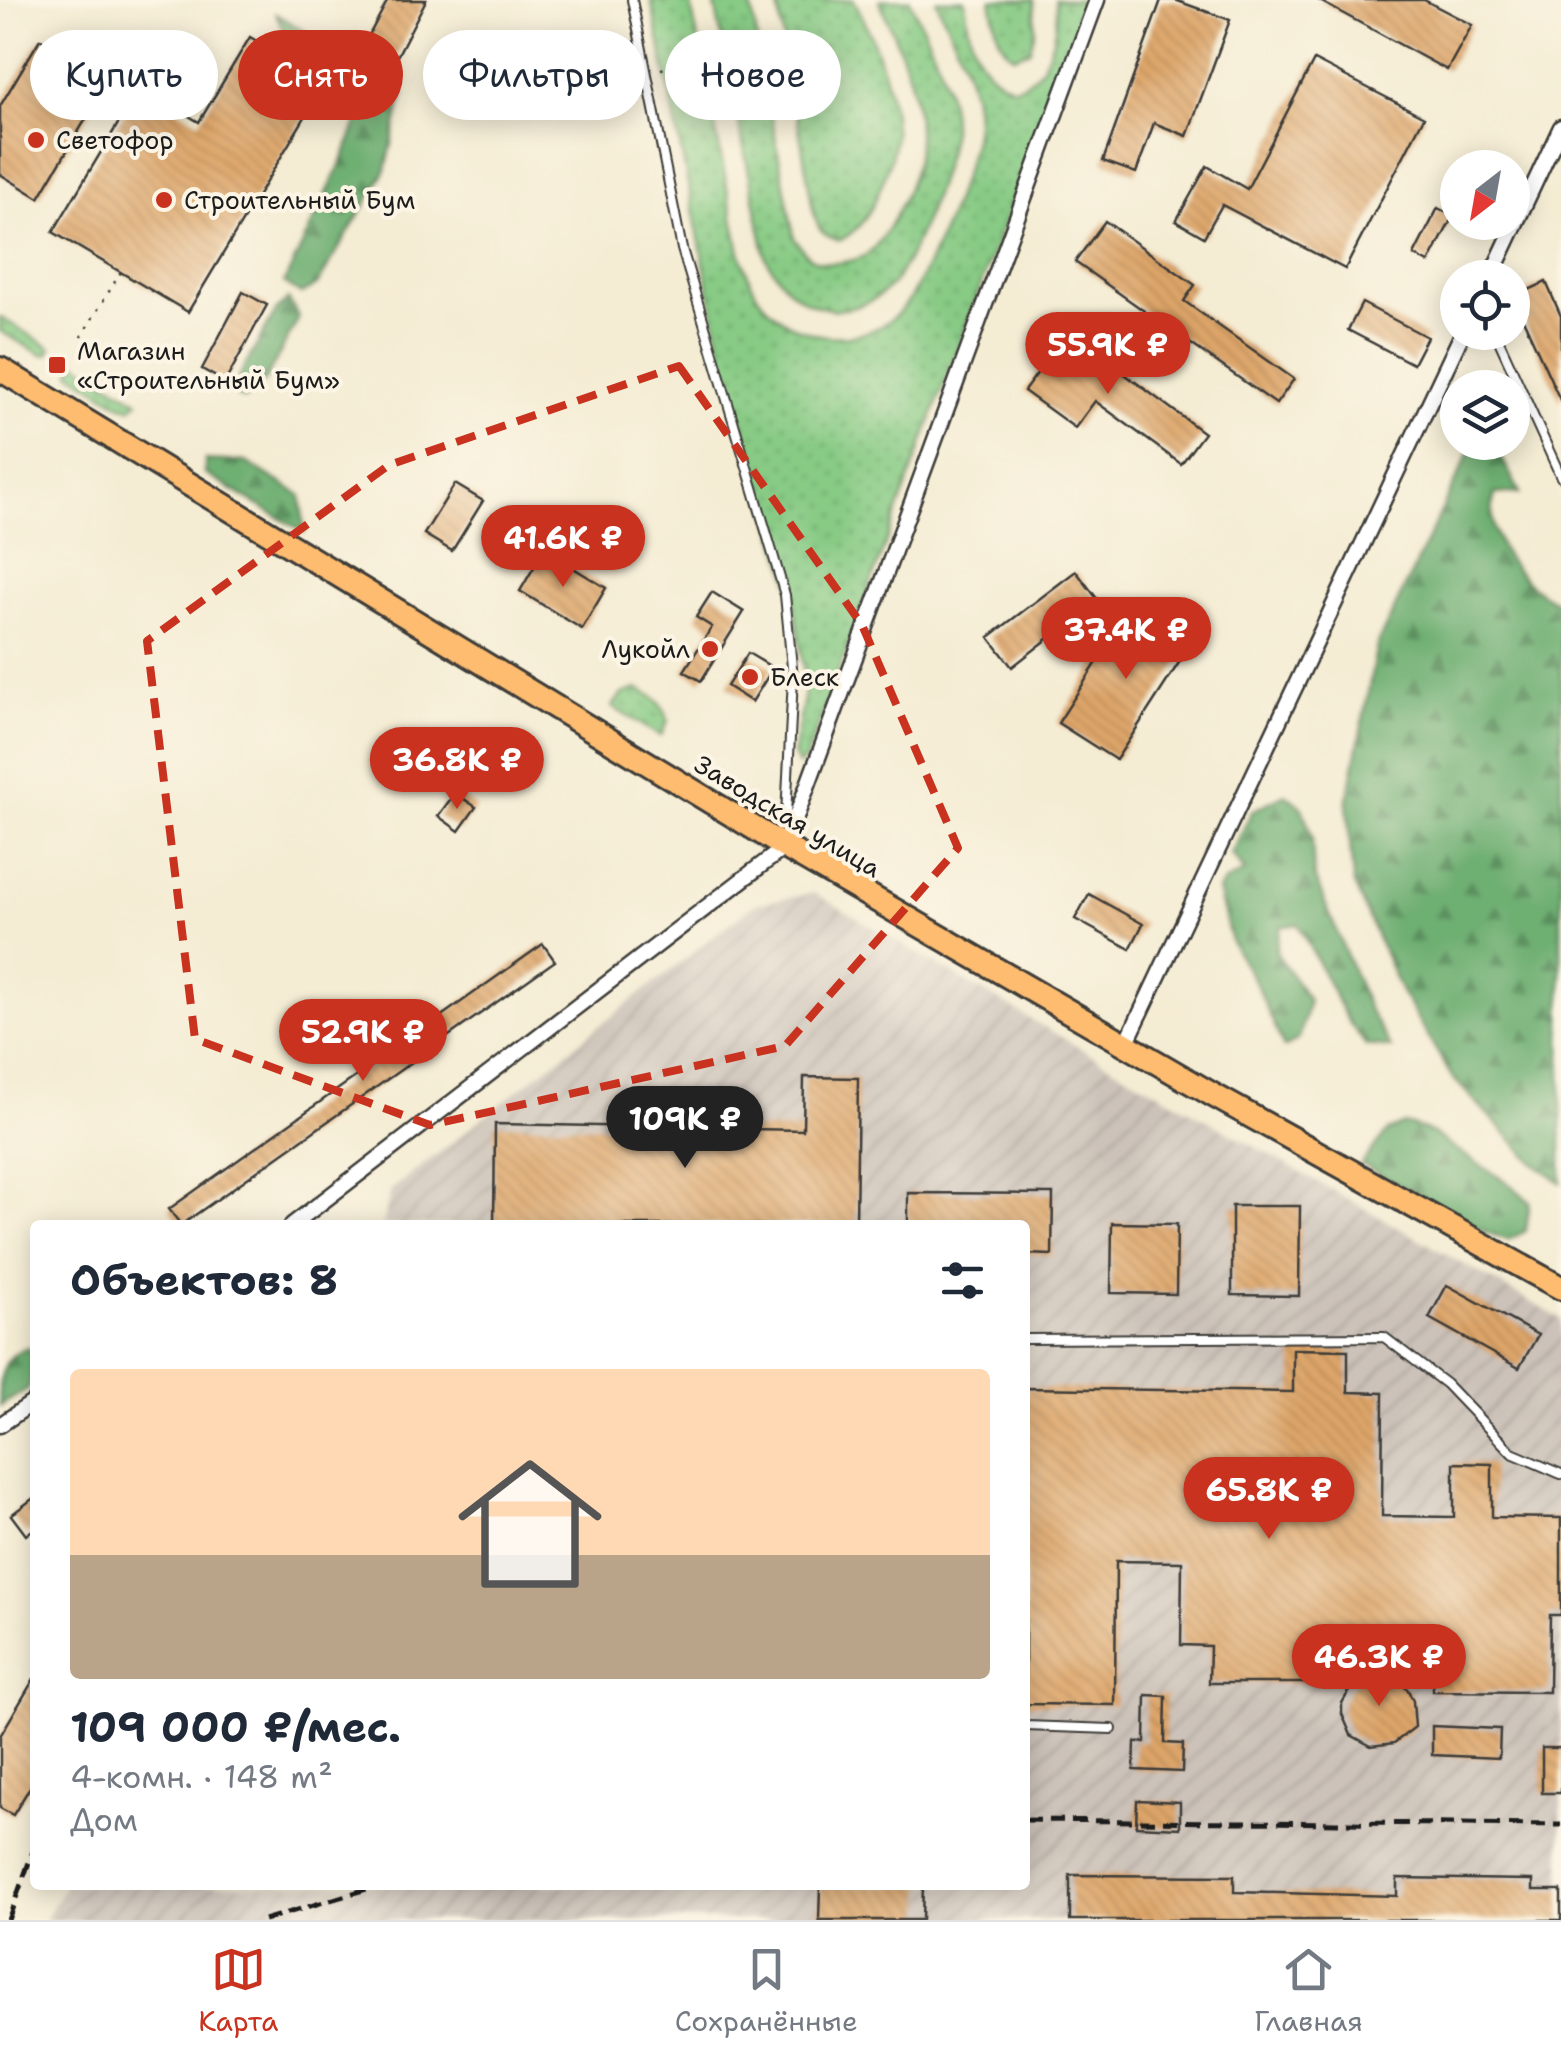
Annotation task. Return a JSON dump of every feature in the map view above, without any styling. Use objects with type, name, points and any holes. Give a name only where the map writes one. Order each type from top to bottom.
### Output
[{"type":"main road","name":"Заводская улица","points":[[0,370],[785,848],[1561,1288]]},
{"type":"street","points":[[304,1220],[785,848],[1097,0]]},
{"type":"street","points":[[1498,260],[1561,127]]},
{"type":"street","points":[[1126,1044],[1455,350]]},
{"type":"street","points":[[0,1425],[30,1404]]},
{"type":"lane","points":[[632,0],[682,249],[785,595],[793,678],[785,848]]},
{"type":"lane","points":[[1503,350],[1561,477]]},
{"type":"lane","points":[[1030,1339],[1384,1338],[1446,1384],[1512,1453],[1561,1474]]},
{"type":"lane","points":[[1030,1726],[1112,1728]]},
{"type":"path","points":[[646,72],[665,69]]},
{"type":"path","points":[[81,337],[121,272]]},
{"type":"highlighted area","points":[[679,366],[862,625],[958,848],[785,1046],[430,1125],[195,1039],[147,641],[389,465]]},
{"type":"shaded area","points":[[814,893],[1099,1059],[1561,1319],[1561,1920],[45,1920],[62,1890],[1030,1890],[1030,1220],[383,1220],[391,1190],[755,904]]},
{"type":"green space","points":[[651,0],[690,0],[696,30],[665,30],[665,70]]},
{"type":"green space","points":[[714,0],[750,0],[756,30],[720,30]]},
{"type":"green space","points":[[777,0],[854,0],[884,72],[893,113],[892,154],[868,214],[841,240],[823,233],[814,216],[798,120],[841,120],[841,30],[782,30]]},
{"type":"green space","points":[[879,0],[910,0],[944,80],[952,130],[937,187],[902,270],[873,299],[856,307],[830,309],[800,298],[784,285],[766,258],[738,120],[772,120],[794,238],[818,262],[844,262],[866,255],[899,209],[917,154],[917,114],[902,56]]},
{"type":"green space","points":[[936,0],[965,0],[976,52],[991,73],[1014,87],[1035,75],[1049,52],[1055,0],[1086,0],[806,759],[798,765],[793,755],[806,687],[793,594],[722,354],[675,120],[714,120],[740,252],[762,301],[793,326],[812,333],[852,336],[871,331],[888,322],[913,294],[959,190],[974,140],[973,91]]},
{"type":"green space","points":[[991,0],[1034,0],[1035,29],[1030,50],[1015,56],[1004,47]]},
{"type":"green space","points":[[276,14],[302,30],[283,30]]},
{"type":"green space","points":[[358,120],[398,120],[386,170],[317,285],[301,294],[284,283]]},
{"type":"green space","points":[[288,299],[299,318],[264,382],[244,399],[230,392],[276,311]]},
{"type":"green space","points":[[0,317],[51,348],[48,354],[42,355],[0,331]]},
{"type":"green space","points":[[75,362],[138,401],[130,408],[123,406],[71,373]]},
{"type":"green space","points":[[205,460],[246,462],[301,495],[304,532],[205,474]]},
{"type":"green space","points":[[1466,460],[1503,460],[1520,493],[1495,494],[1492,510],[1499,543],[1532,586],[1561,603],[1561,1183],[1532,1161],[1452,1077],[1400,990],[1353,882],[1347,804],[1377,645]]},
{"type":"green space","points":[[637,689],[653,697],[663,709],[668,721],[661,736],[612,707],[622,694]]},
{"type":"green space","points":[[1285,794],[1302,807],[1312,836],[1314,876],[1368,1008],[1391,1048],[1366,1045],[1347,1020],[1298,924],[1281,927],[1276,952],[1309,1001],[1299,1039],[1284,1048],[1256,984],[1231,942],[1218,890],[1245,871],[1231,854],[1252,811]]},
{"type":"green space","points":[[1404,1124],[1437,1136],[1522,1194],[1530,1202],[1526,1231],[1508,1240],[1488,1233],[1361,1164],[1388,1131]]},
{"type":"green space","points":[[28,1347],[30,1351],[29,1388],[0,1406],[4,1369],[19,1351]]},
{"type":"building","points":[[388,0],[426,0],[403,45],[403,30],[372,30]]},
{"type":"building","points":[[1161,0],[1175,0],[1230,20],[1187,136],[1154,123],[1136,173],[1103,161]]},
{"type":"building","points":[[1318,0],[1424,0],[1472,25],[1447,70]]},
{"type":"building","points":[[30,56],[30,120],[85,120],[39,198],[0,174],[0,106]]},
{"type":"building","name":"Строительный Бум","points":[[238,57],[238,120],[303,120],[188,312],[53,232],[120,120],[218,120],[218,90]]},
{"type":"building","points":[[1314,60],[1424,117],[1345,269],[1222,205],[1204,237],[1176,221],[1207,166],[1247,189]]},
{"type":"building","points":[[1440,209],[1441,240],[1429,263],[1414,255]]},
{"type":"building","points":[[1105,221],[1195,285],[1184,301],[1294,379],[1276,404],[1075,262]]},
{"type":"building","points":[[1546,282],[1561,316],[1561,402],[1530,334],[1530,289]]},
{"type":"building","points":[[243,292],[267,305],[225,382],[202,369]]},
{"type":"building","points":[[1362,303],[1427,337],[1413,364],[1348,330]]},
{"type":"building","points":[[1068,332],[1204,433],[1181,464],[1095,401],[1075,428],[1024,391]]},
{"type":"building","points":[[455,484],[483,501],[452,551],[424,534]]},
{"type":"building","points":[[544,550],[606,588],[582,629],[520,591]]},
{"type":"building","points":[[1076,571],[1098,600],[1012,667],[989,637]]},
{"type":"building","name":"Лукойл","points":[[712,592],[744,612],[701,681],[684,671],[712,627],[696,617]]},
{"type":"building","points":[[1135,603],[1193,641],[1116,760],[1058,723]]},
{"type":"building","name":"Блеск","points":[[748,653],[773,668],[752,702],[727,686]]},
{"type":"building","points":[[455,793],[476,807],[459,831],[438,816]]},
{"type":"building","points":[[1089,894],[1143,924],[1130,949],[1075,919]]},
{"type":"building","points":[[543,944],[555,961],[188,1220],[177,1220],[169,1209]]},
{"type":"building","points":[[804,1077],[858,1078],[856,1220],[494,1220],[495,1124],[803,1130]]},
{"type":"building","points":[[908,1193],[1053,1194],[1052,1255],[1030,1254],[1030,1220],[908,1220]]},
{"type":"building","points":[[1232,1206],[1300,1206],[1299,1296],[1232,1295]]},
{"type":"building","points":[[1112,1223],[1177,1224],[1176,1294],[1111,1293]]},
{"type":"building","points":[[1447,1285],[1538,1335],[1519,1368],[1429,1318]]},
{"type":"building","points":[[1293,1349],[1348,1350],[1348,1392],[1383,1393],[1382,1516],[1454,1517],[1454,1463],[1492,1464],[1492,1517],[1561,1518],[1561,1615],[1550,1615],[1549,1692],[1433,1691],[1433,1661],[1329,1659],[1330,1683],[1209,1683],[1210,1646],[1181,1645],[1182,1562],[1116,1561],[1115,1705],[1030,1704],[1030,1388],[1293,1392]]},
{"type":"building","points":[[30,1501],[30,1532],[26,1535],[11,1515]]},
{"type":"building","points":[[1383,1665],[1408,1690],[1415,1727],[1394,1743],[1371,1746],[1351,1735],[1342,1703],[1354,1683]]},
{"type":"building","points":[[30,1685],[30,1787],[13,1815],[0,1808],[0,1736]]},
{"type":"building","points":[[1146,1695],[1166,1696],[1165,1743],[1183,1744],[1182,1772],[1134,1770],[1135,1742],[1145,1742]]},
{"type":"building","points":[[1432,1726],[1500,1729],[1499,1758],[1432,1755]]},
{"type":"building","points":[[1542,1748],[1561,1748],[1561,1793],[1542,1793]]},
{"type":"building","points":[[1137,1800],[1180,1802],[1180,1828],[1136,1826]]},
{"type":"building","points":[[1070,1875],[1234,1876],[1234,1892],[1397,1896],[1397,1878],[1533,1880],[1533,1890],[1561,1890],[1561,1920],[1070,1920]]},
{"type":"building","points":[[820,1890],[923,1890],[922,1920],[819,1920]]},
{"type":"railway","points":[[1030,1820],[1561,1825]]},
{"type":"railway","points":[[8,1920],[30,1860]]},
{"type":"railway","points":[[264,1920],[363,1890]]},
{"type":"place","name":"Светофор","points":[[36,140]]},
{"type":"place","name":"Строительный Бум","points":[[164,200]]},
{"type":"place","name":"Магазин «Строительный Бум»","points":[[57,365]]},
{"type":"place","name":"Лукойл","points":[[710,649]]},
{"type":"place","name":"Блеск","points":[[750,677]]}]
